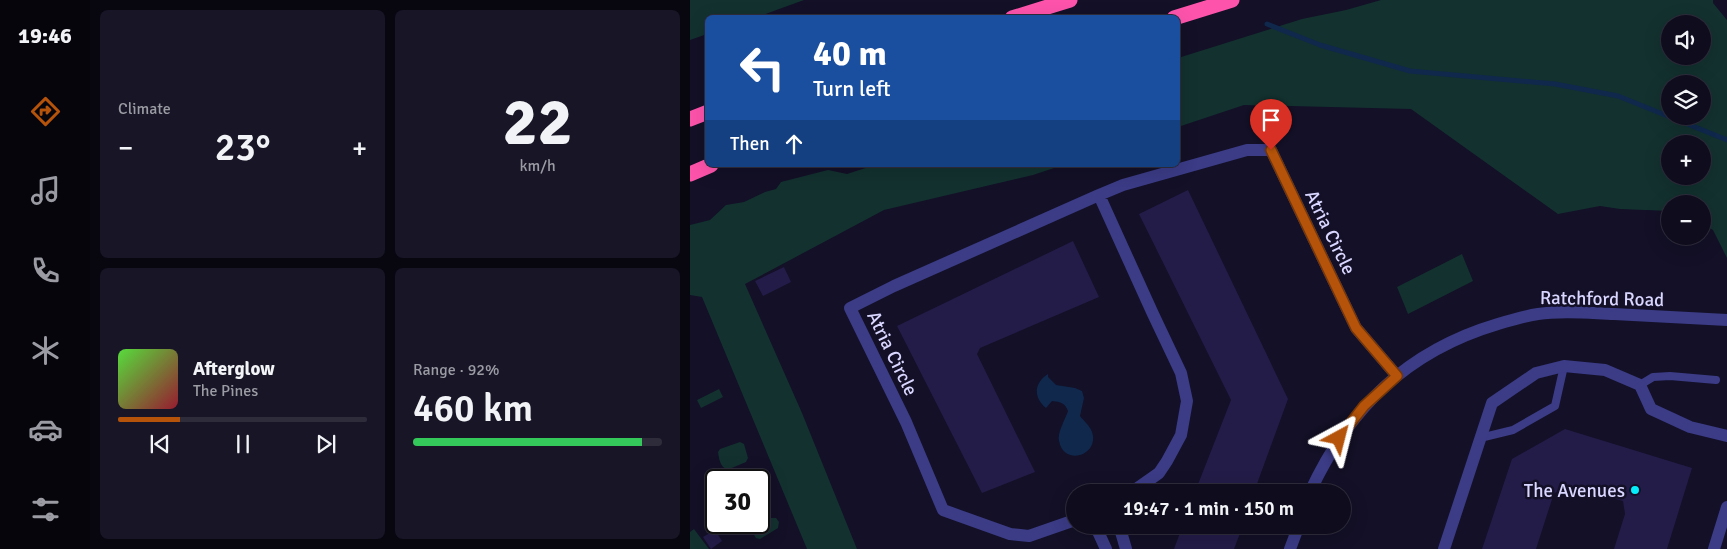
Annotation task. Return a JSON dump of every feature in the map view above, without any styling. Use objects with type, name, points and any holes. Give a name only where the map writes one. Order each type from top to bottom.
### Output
[{"type":"highway","points":[[1022,15],[1070,0]]},
{"type":"highway","points":[[1180,16],[1232,0]]},
{"type":"highway","points":[[690,119],[705,113]]},
{"type":"highway","points":[[690,174],[706,167]]},
{"type":"street","name":"Atria Circle","points":[[1066,523],[1029,536],[1010,534],[943,510],[906,422],[850,308],[894,286],[1123,185],[1247,150],[1271,150],[1356,328],[1397,376]]},
{"type":"street","points":[[1100,195],[1181,373],[1187,401],[1181,435],[1159,473],[1143,484]]},
{"type":"street","name":"Ratchford Road","points":[[1314,484],[1339,438],[1364,406],[1413,363],[1445,345],[1479,330],[1538,314],[1569,312],[1727,320]]},
{"type":"street","points":[[1444,549],[1492,403],[1536,373],[1564,366],[1605,370],[1640,385],[1651,409],[1690,427],[1727,436]]},
{"type":"street","points":[[1714,549],[1726,513]]},
{"type":"street","points":[[1099,534],[1106,549]]},
{"type":"street","points":[[1122,534],[1126,549]]},
{"type":"street","points":[[1290,549],[1296,534]]},
{"type":"lane","points":[[1480,438],[1513,430],[1555,406],[1564,366]]},
{"type":"lane","points":[[1640,385],[1653,377],[1670,376],[1716,380]]},
{"type":"green space","points":[[690,0],[804,0],[763,15],[705,15],[705,35],[690,40]]},
{"type":"green space","points":[[1381,0],[1713,0],[1713,3],[1727,20],[1727,258],[1711,229],[1711,195],[1661,195],[1661,211],[1600,206],[1558,214],[1411,109],[1244,105],[1180,126],[1180,57],[1302,19],[1346,10]]},
{"type":"green space","points":[[869,167],[1057,167],[1033,175],[884,210],[745,284],[802,413],[857,549],[807,549],[702,297],[690,295],[690,225],[710,220],[726,205],[744,202],[776,189],[781,182],[828,170],[847,174]]},
{"type":"green space","points":[[1462,254],[1473,281],[1408,314],[1397,287]]},
{"type":"green space","points":[[719,389],[723,397],[701,408],[697,400]]},
{"type":"green space","points":[[740,442],[744,444],[748,458],[746,462],[726,469],[719,460],[718,452],[720,449]]},
{"type":"green space","points":[[770,518],[776,518],[779,522],[778,528],[770,533]]},
{"type":"green space","points":[[694,529],[709,549],[690,549],[690,532]]},
{"type":"green space","points":[[754,534],[768,534],[760,539],[756,538]]},
{"type":"water","points":[[1048,374],[1048,377],[1056,385],[1082,391],[1084,398],[1080,416],[1091,430],[1093,440],[1091,447],[1080,455],[1067,454],[1062,449],[1059,441],[1060,430],[1068,411],[1066,406],[1060,402],[1052,401],[1046,408],[1037,395],[1040,382]]},
{"type":"building","points":[[1188,190],[1288,399],[1257,484],[1198,484],[1231,400],[1139,214]]},
{"type":"building","points":[[1073,241],[1099,297],[980,348],[977,354],[1035,472],[982,493],[897,326]]},
{"type":"building","points":[[784,267],[791,282],[763,296],[755,281]]},
{"type":"building","name":"The Avenues","points":[[1565,429],[1692,468],[1667,549],[1614,549],[1625,514],[1623,501],[1573,487],[1554,493],[1536,549],[1482,549],[1512,459]]},
{"type":"building","points":[[708,534],[718,534],[722,541],[711,549],[703,537]]},
{"type":"building","points":[[1180,534],[1240,534],[1234,549],[1174,549]]},
{"type":"waterway","points":[[1267,24],[1320,45],[1410,71],[1555,84],[1618,96],[1727,140]]},
{"type":"place","name":"The Avenues","points":[[1635,490]]},
{"type":"route","points":[[1271,150],[1356,328],[1397,376],[1364,406],[1339,438]]}]
